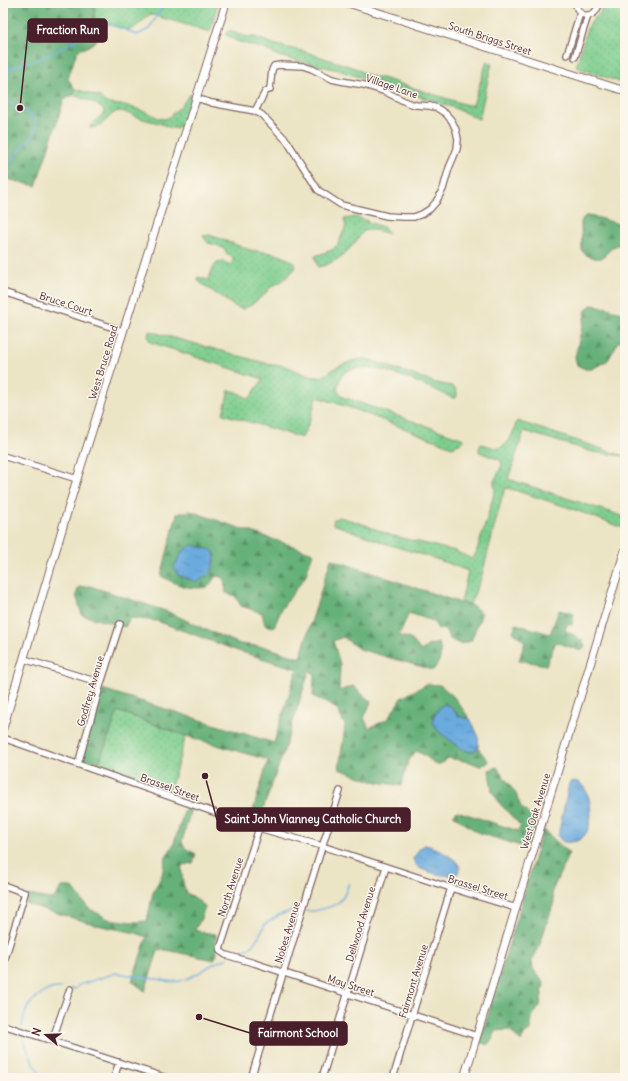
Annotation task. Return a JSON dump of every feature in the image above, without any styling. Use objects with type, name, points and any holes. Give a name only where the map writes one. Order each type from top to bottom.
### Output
[{"type":"street","name":"West Bruce Road","points":[[3,728],[77,479],[226,3]]},
{"type":"street","name":"South Briggs Street","points":[[348,3],[625,91]]},
{"type":"street","points":[[576,3],[576,8],[580,13],[588,15],[593,14],[596,11],[599,3]]},
{"type":"street","points":[[567,55],[580,13]]},
{"type":"street","points":[[575,58],[588,15]]},
{"type":"street","name":"Village Lane","points":[[196,98],[212,104],[254,111],[262,115],[287,141],[318,190],[341,205],[387,216],[414,217],[430,209],[436,202],[443,189],[457,149],[458,139],[452,121],[446,114],[436,108],[408,103],[386,92],[364,85],[332,79],[303,66],[274,66],[272,70],[270,89],[265,92],[254,111]]},
{"type":"street","name":"Bruce Court","points":[[3,292],[123,331]]},
{"type":"street","points":[[3,456],[77,479]]},
{"type":"street","name":"West Oak Avenue","points":[[464,1078],[625,550]]},
{"type":"street","name":"Godfrey Avenue","points":[[78,764],[101,683],[120,624]]},
{"type":"street","points":[[24,659],[101,683]]},
{"type":"street","name":"Brassel Street","points":[[3,738],[259,828],[322,846],[516,908]]},
{"type":"street","name":"Nobes Avenue","points":[[251,1078],[340,791]]},
{"type":"street","name":"North Avenue","points":[[220,951],[259,828]]},
{"type":"street","name":"Dellwood Avenue","points":[[322,1078],[386,867]]},
{"type":"street","points":[[3,885],[25,893],[3,965]]},
{"type":"street","name":"Fairmont Avenue","points":[[393,1078],[450,888]]},
{"type":"street","name":"May Street","points":[[220,951],[226,955],[477,1036]]},
{"type":"street","points":[[52,1041],[70,989]]},
{"type":"street","points":[[3,1025],[167,1078]]},
{"type":"street","points":[[114,1078],[119,1062]]},
{"type":"green space","points":[[3,3],[95,3],[94,20],[96,26],[102,28],[94,42],[77,51],[68,79],[75,89],[73,95],[64,100],[36,186],[3,178]]},
{"type":"green space","points":[[95,3],[218,3],[210,32],[150,14],[134,28],[126,30],[107,24],[95,23]]},
{"type":"green space","points":[[603,3],[625,3],[625,84],[576,67],[587,29],[600,13]]},
{"type":"green space","points":[[231,30],[237,34],[255,37],[276,45],[306,52],[355,68],[376,78],[382,78],[467,105],[473,105],[487,61],[492,63],[479,119],[452,107],[338,70],[278,56],[264,49],[236,41],[225,34]]},
{"type":"green space","points":[[75,89],[100,97],[105,102],[128,106],[158,118],[165,119],[181,106],[190,94],[192,96],[182,124],[177,128],[142,119],[119,111],[103,123],[90,128],[90,126],[103,114],[104,110],[93,103],[73,95]]},
{"type":"green space","points":[[587,215],[625,226],[625,242],[613,247],[602,258],[594,258],[587,255],[582,251],[581,222]]},
{"type":"green space","points":[[356,217],[385,228],[389,234],[375,230],[365,231],[339,258],[329,264],[318,267],[315,256],[332,250],[338,244],[346,226],[344,219]]},
{"type":"green space","points":[[210,235],[250,250],[282,256],[294,262],[296,267],[282,281],[271,287],[264,295],[251,305],[243,309],[234,306],[198,281],[198,277],[208,280],[217,263],[224,262],[231,265],[234,258],[227,255],[225,249],[208,243],[203,236]]},
{"type":"green space","points":[[591,305],[604,307],[625,314],[625,338],[617,343],[608,360],[592,369],[585,369],[577,365],[575,357],[586,310]]},
{"type":"green space","points":[[149,331],[272,365],[286,366],[306,375],[316,377],[321,377],[346,363],[367,359],[436,383],[452,386],[456,389],[456,398],[415,381],[385,371],[371,368],[358,368],[347,371],[343,374],[340,378],[337,389],[343,397],[464,439],[461,443],[452,447],[354,409],[317,397],[302,438],[223,414],[229,390],[237,392],[249,399],[263,379],[150,342],[148,336]]},
{"type":"green space","points":[[517,421],[624,456],[593,452],[524,431],[508,479],[625,517],[625,525],[623,528],[570,508],[506,488],[502,497],[481,579],[470,604],[461,603],[468,571],[333,524],[334,519],[340,517],[363,524],[390,535],[455,551],[472,559],[476,553],[486,522],[495,490],[494,481],[502,465],[500,460],[479,452],[479,448],[481,444],[496,448],[505,445],[512,434]]},
{"type":"green space","points":[[190,511],[313,553],[305,577],[282,608],[274,627],[265,625],[262,613],[241,606],[235,596],[226,593],[224,578],[216,576],[208,587],[195,588],[172,582],[161,576],[177,514]]},
{"type":"green space","points":[[331,559],[461,603],[470,604],[482,613],[471,641],[460,644],[450,639],[445,630],[438,629],[433,621],[409,613],[399,635],[412,640],[421,651],[429,645],[439,643],[440,658],[438,664],[433,670],[359,649],[343,637],[333,641],[340,664],[339,691],[353,686],[371,702],[364,718],[369,728],[388,719],[401,698],[427,684],[440,685],[453,696],[470,719],[458,716],[450,706],[434,717],[433,722],[438,731],[462,749],[471,752],[478,748],[489,762],[480,766],[470,762],[448,758],[437,765],[416,751],[408,762],[401,786],[372,781],[339,769],[345,725],[337,709],[313,696],[314,673],[309,671],[283,754],[258,823],[250,821],[268,760],[186,736],[118,711],[97,768],[80,762],[102,689],[274,743],[297,669],[238,651],[157,621],[130,618],[125,627],[82,615],[76,595],[79,587],[90,586],[169,612],[240,644],[265,647],[300,658]]},
{"type":"green space","points":[[559,610],[574,614],[572,625],[567,624],[565,630],[582,640],[585,646],[581,651],[556,642],[546,665],[519,660],[525,642],[513,632],[516,624],[550,634]]},
{"type":"green space","points":[[118,711],[186,736],[169,793],[97,768]]},
{"type":"green space","points":[[497,767],[516,794],[521,807],[537,822],[531,844],[520,846],[477,832],[453,815],[457,811],[518,831],[521,826],[501,805],[492,791],[489,770]]},
{"type":"green space","points":[[191,808],[182,842],[185,848],[196,854],[193,863],[182,865],[182,879],[186,893],[197,899],[205,907],[200,921],[195,929],[202,932],[216,934],[217,954],[214,960],[166,950],[158,951],[145,991],[132,981],[147,937],[136,933],[97,925],[26,904],[28,895],[53,899],[62,887],[72,887],[88,908],[108,919],[134,922],[147,921],[153,893],[162,875],[166,856],[173,846],[185,809]]},
{"type":"green space","points":[[543,829],[569,853],[552,891],[554,902],[539,947],[532,961],[533,969],[544,983],[540,1006],[532,1017],[531,1030],[524,1035],[521,1042],[510,1030],[494,1031],[494,1038],[487,1045],[480,1042]]},
{"type":"water","points":[[192,545],[212,550],[215,556],[212,571],[207,576],[196,582],[178,575],[174,567],[182,552]]},
{"type":"water","points":[[444,704],[450,706],[458,716],[470,719],[478,736],[478,748],[471,752],[462,749],[438,731],[433,722],[437,712]]},
{"type":"water","points":[[574,781],[581,784],[586,791],[591,812],[590,823],[587,832],[580,839],[565,842],[560,840],[558,836],[569,784],[570,782]]},
{"type":"water","points":[[425,845],[437,849],[454,859],[460,866],[460,870],[457,874],[449,876],[426,871],[418,867],[413,859],[420,848]]},
{"type":"waterway","points":[[10,69],[59,50],[77,39],[85,27],[93,24],[99,23],[112,25],[137,35],[149,29],[165,3]]},
{"type":"waterway","points":[[3,58],[10,68]]},
{"type":"waterway","points":[[3,167],[31,139],[37,126],[36,121],[32,116],[10,103],[8,99],[6,94],[6,86],[10,69]]},
{"type":"waterway","points":[[306,911],[324,909],[337,903],[342,899],[349,883]]},
{"type":"waterway","points":[[234,955],[251,947],[265,924],[279,915],[291,911],[300,912]]},
{"type":"waterway","points":[[71,989],[75,989],[79,985],[116,973],[176,982],[189,978],[213,964],[228,958]]},
{"type":"waterway","points":[[22,1027],[25,1013],[32,1001],[46,991],[61,988]]},
{"type":"waterway","points":[[21,1034],[29,1054],[42,1078]]},
{"type":"place","name":"Fraction Run","points":[[20,108]]},
{"type":"place","name":"Saint John Vianney Catholic Church","points":[[205,776]]},
{"type":"place","name":"Fairmont School","points":[[199,1017]]}]
